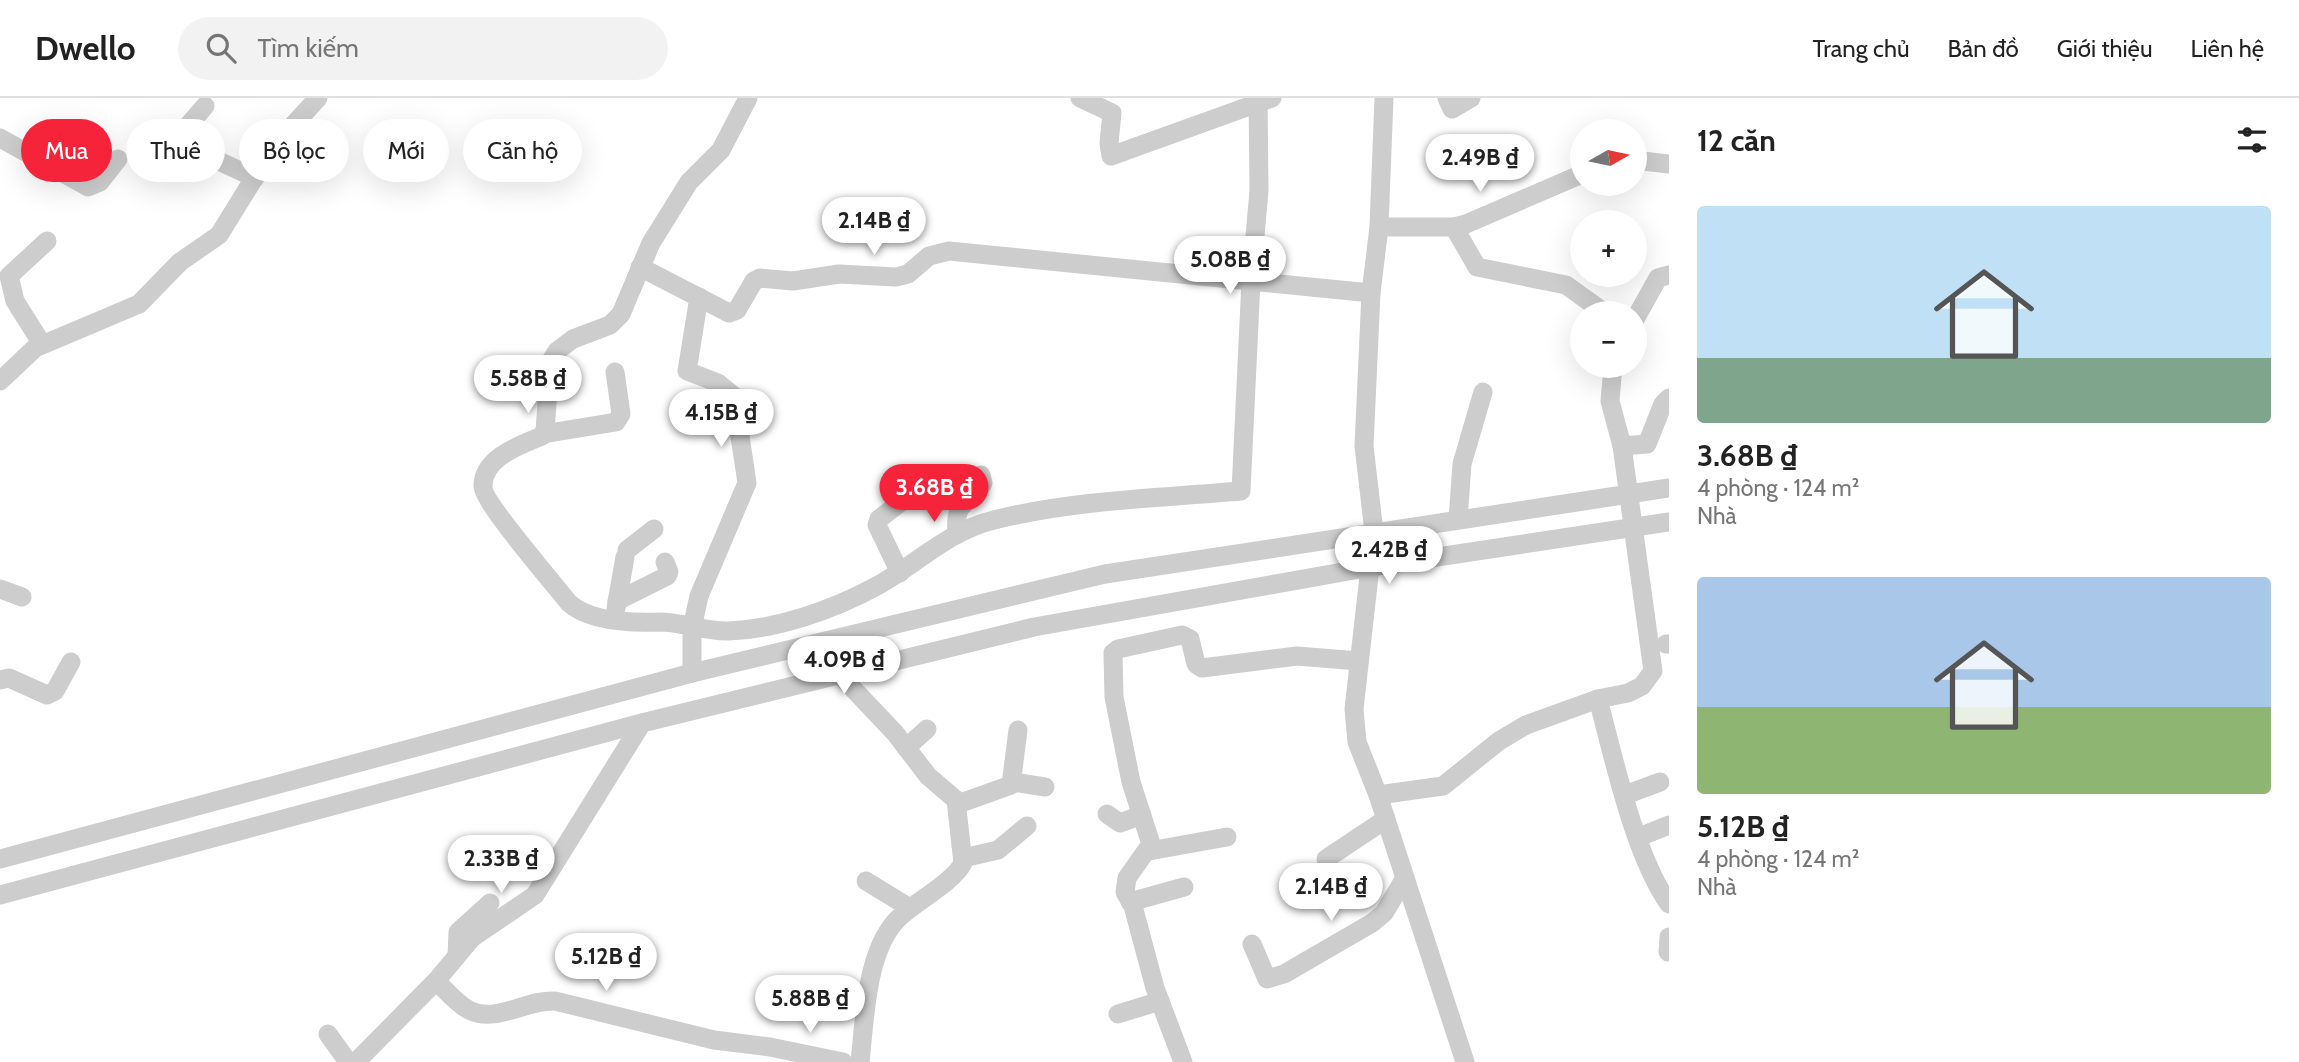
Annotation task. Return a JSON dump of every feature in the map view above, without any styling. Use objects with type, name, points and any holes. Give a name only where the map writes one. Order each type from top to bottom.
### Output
[{"type":"street","points":[[299,119],[318,98]]},
{"type":"street","points":[[543,435],[548,423],[550,362],[557,351],[573,339],[616,320],[651,243],[689,182],[721,150],[748,98]]},
{"type":"street","points":[[615,372],[621,414],[616,422],[543,435],[496,460],[484,479],[485,495],[509,530],[569,603],[581,610],[615,610],[692,628],[729,631],[807,617],[900,573],[957,532],[1026,513],[1201,492],[1241,491],[1263,99],[1111,156],[1109,143],[1112,113],[1080,98]]},
{"type":"street","points":[[1384,98],[1379,226],[1371,293],[1364,446],[1374,532],[1354,709],[1357,742],[1378,795],[1465,1062]]},
{"type":"street","points":[[1447,98],[1452,109],[1471,98]]},
{"type":"street","points":[[205,106],[180,135],[178,142],[239,171]]},
{"type":"street","points":[[0,138],[88,187],[100,182],[118,159]]},
{"type":"street","points":[[1647,161],[1669,164]]},
{"type":"street","points":[[1379,226],[1454,227],[1570,179]]},
{"type":"street","points":[[0,381],[42,344],[139,304],[180,262],[226,228],[253,182]]},
{"type":"street","points":[[1454,227],[1478,267],[1566,285],[1588,301]]},
{"type":"street","points":[[42,344],[15,301],[9,276],[47,241]]},
{"type":"street","points":[[640,267],[724,311],[733,312],[754,281],[760,278],[793,281],[838,274],[896,277],[908,274],[929,256],[949,251],[1371,293]]},
{"type":"street","points":[[1645,301],[1658,278],[1669,275]]},
{"type":"street","points":[[692,673],[692,628],[707,572],[747,483],[734,396],[718,383],[687,371],[699,297]]},
{"type":"street","points":[[1378,795],[1443,786],[1499,741],[1526,725],[1598,699],[1628,693],[1642,686],[1653,671],[1661,645],[1633,528],[1622,446],[1610,401],[1612,378]]},
{"type":"street","points":[[1458,520],[1462,464],[1483,392]]},
{"type":"street","points":[[1622,446],[1647,444],[1662,404],[1669,398]]},
{"type":"street","points":[[957,532],[956,512],[959,505],[979,489],[983,483],[981,475]]},
{"type":"street","points":[[900,573],[877,526],[879,519],[919,488]]},
{"type":"street","points":[[0,859],[692,673],[1105,573],[1669,488]]},
{"type":"street","points":[[0,895],[642,723],[1034,627],[1371,567],[1669,522]]},
{"type":"street","points":[[615,610],[626,554],[654,529]]},
{"type":"street","points":[[615,610],[667,576],[669,572],[665,562]]},
{"type":"street","points":[[0,589],[22,597]]},
{"type":"street","points":[[1183,1062],[1160,1001],[1124,885],[1149,851],[1150,838],[1131,782],[1114,697],[1113,653],[1118,649],[1182,635],[1190,639],[1196,664],[1202,668],[1297,656],[1359,661]]},
{"type":"street","points":[[0,680],[9,678],[47,695],[55,691],[71,662]]},
{"type":"street","points":[[841,676],[928,776],[947,789],[958,804],[963,858],[961,867],[910,908],[885,935],[870,979],[860,1062]]},
{"type":"street","points":[[1598,699],[1625,795],[1652,876],[1669,904]]},
{"type":"street","points":[[356,1062],[436,981],[472,938],[523,905],[542,887],[642,723]]},
{"type":"street","points":[[906,748],[928,729]]},
{"type":"street","points":[[1013,782],[1018,730]]},
{"type":"street","points":[[958,804],[1013,782],[1045,787]]},
{"type":"street","points":[[1625,795],[1660,782]]},
{"type":"street","points":[[1107,814],[1120,822],[1142,815]]},
{"type":"street","points":[[1326,859],[1386,819]]},
{"type":"street","points":[[1639,837],[1669,825]]},
{"type":"street","points":[[963,858],[998,850],[1027,826]]},
{"type":"street","points":[[1149,851],[1227,837]]},
{"type":"street","points":[[1252,944],[1268,979],[1283,974],[1372,923],[1384,913],[1405,878]]},
{"type":"street","points":[[866,881],[910,908]]},
{"type":"street","points":[[1130,902],[1184,887]]},
{"type":"street","points":[[457,956],[458,932],[490,903]]},
{"type":"street","points":[[436,981],[464,1007],[480,1014],[497,1013],[532,1002],[555,1001],[788,1057],[843,1062]]},
{"type":"street","points":[[1118,1014],[1160,1001]]},
{"type":"street","points":[[328,1034],[348,1062]]}]
